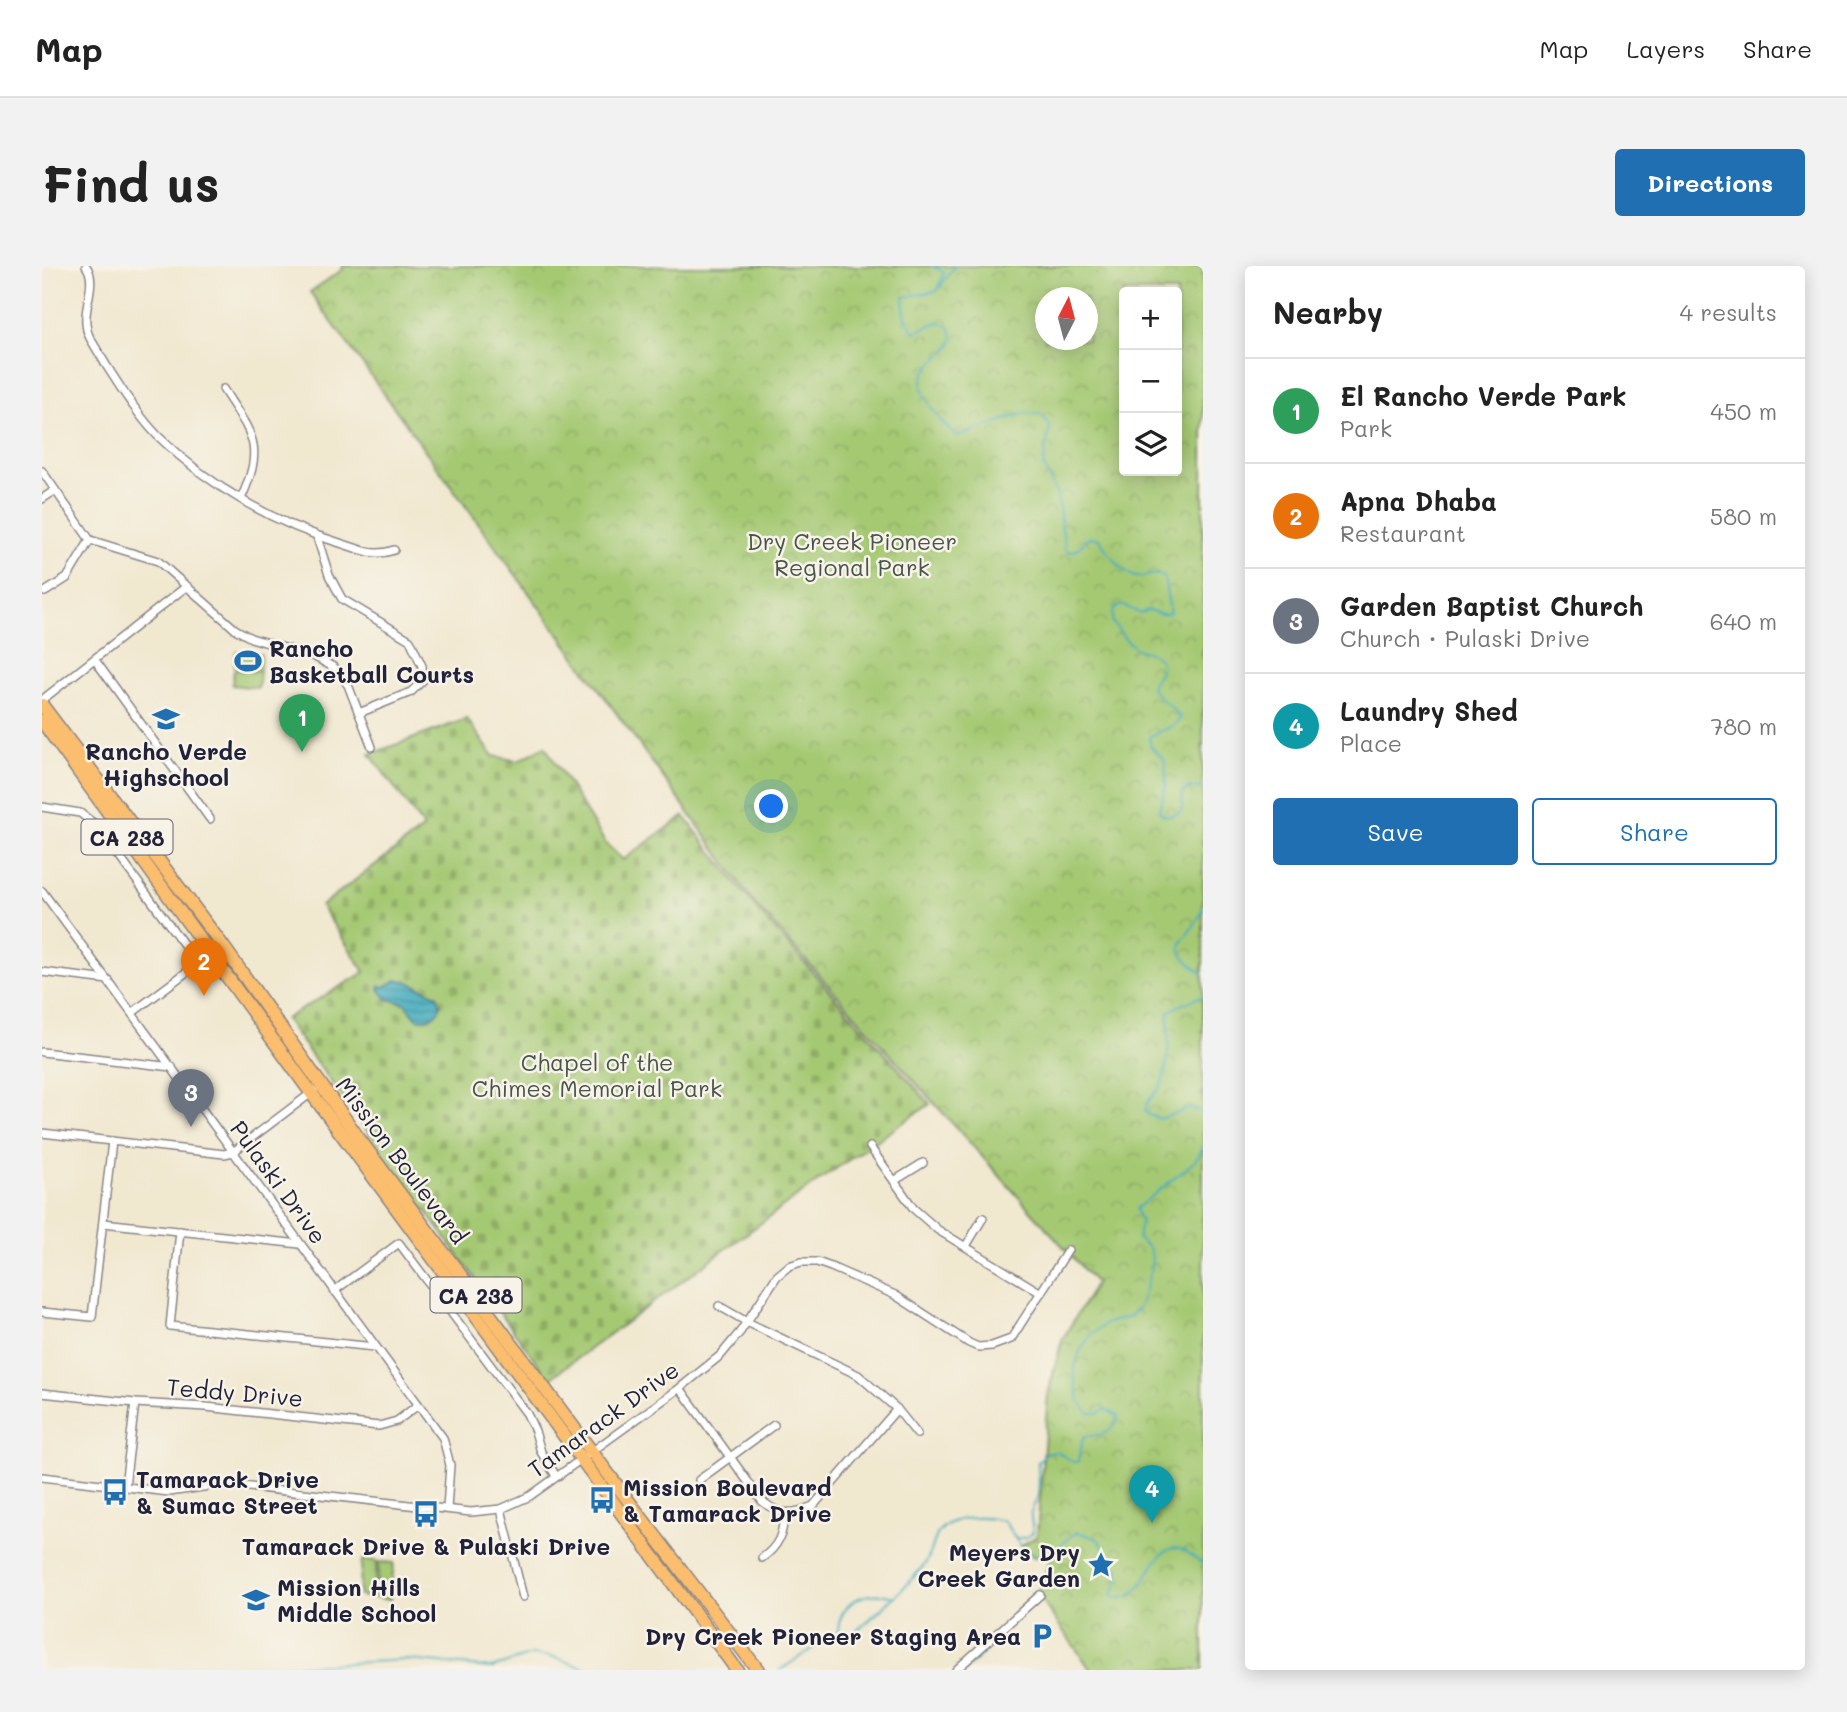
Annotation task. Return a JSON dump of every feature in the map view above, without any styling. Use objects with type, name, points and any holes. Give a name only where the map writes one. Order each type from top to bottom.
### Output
[{"type":"main road","name":"Mission Boulevard","points":[[42,705],[226,951],[315,1089]]},
{"type":"main road","name":"Mission Boulevard","points":[[42,721],[587,1454],[758,1670]]},
{"type":"main road","name":"Mission Boulevard","points":[[587,1454],[737,1670]]},
{"type":"street","points":[[86,266],[90,271],[84,316],[88,335],[140,415],[159,437],[194,468],[262,512],[317,537],[380,555],[394,550]]},
{"type":"street","points":[[223,389],[249,429],[254,447],[253,473],[241,499]]},
{"type":"street","points":[[42,471],[90,540],[158,561],[235,629],[251,638],[315,657],[335,668],[348,685],[372,747]]},
{"type":"street","points":[[42,499],[54,491]]},
{"type":"street","points":[[317,537],[329,575],[342,600],[410,640],[422,666],[423,680],[411,692],[359,713]]},
{"type":"street","points":[[45,592],[67,578],[90,540]]},
{"type":"street","points":[[42,700],[187,586]]},
{"type":"street","points":[[95,660],[210,818]]},
{"type":"street","points":[[42,807],[80,813],[96,825],[198,964]]},
{"type":"street","name":"Pulaski Drive","points":[[42,891],[443,1438],[450,1465],[447,1509]]},
{"type":"street","points":[[132,1013],[212,953],[226,951]]},
{"type":"street","points":[[42,972],[108,980]]},
{"type":"street","points":[[42,1052],[172,1067]]},
{"type":"street","points":[[42,1133],[224,1154],[233,1152],[315,1089]]},
{"type":"street","points":[[42,1312],[92,1317],[112,1141]]},
{"type":"street","points":[[870,1147],[914,1209],[938,1230],[1041,1293]]},
{"type":"street","points":[[894,1181],[923,1163]]},
{"type":"street","points":[[966,1246],[983,1219]]},
{"type":"street","points":[[103,1223],[300,1244]]},
{"type":"street","points":[[180,1231],[170,1326],[375,1347]]},
{"type":"street","points":[[334,1291],[399,1243],[527,1414],[536,1432],[541,1452],[556,1476]]},
{"type":"street","name":"Tamarack Drive","points":[[42,1477],[169,1492],[223,1484],[471,1512],[501,1509],[530,1496],[680,1388],[721,1355],[747,1322],[777,1276],[789,1266],[801,1262],[817,1262],[831,1266],[895,1295],[978,1347],[992,1346],[1011,1339],[1068,1250]]},
{"type":"street","points":[[719,1306],[858,1376],[897,1409],[917,1434]]},
{"type":"street","points":[[680,1388],[761,1501],[784,1514],[798,1513],[813,1506],[897,1409]]},
{"type":"street","name":"Teddy Drive","points":[[42,1393],[379,1426],[397,1421],[418,1405]]},
{"type":"street","points":[[125,1486],[135,1403]]},
{"type":"street","points":[[699,1480],[774,1425]]},
{"type":"street","points":[[501,1509],[523,1597]]},
{"type":"street","points":[[762,1558],[779,1543],[784,1514]]},
{"type":"street","points":[[956,1670],[1040,1595]]},
{"type":"green space","name":"Dry Creek Pioneer Regional Park","points":[[342,266],[1203,266],[1203,1670],[1091,1670],[1037,1594],[1052,1555],[1033,1557],[1022,1545],[1037,1536],[1048,1394],[1062,1340],[1096,1283],[756,905],[310,292],[343,269]]},
{"type":"green space","name":"Rancho Basketball Courts","points":[[236,651],[261,654],[260,670],[234,667]]},
{"type":"green space","name":"Rancho Basketball Courts","points":[[234,670],[260,672],[258,688],[232,685]]},
{"type":"green space","name":"Chapel of the Chimes Memorial Park","points":[[467,719],[493,756],[518,761],[545,746],[606,844],[623,860],[684,816],[760,913],[930,1104],[818,1181],[549,1379],[285,1019],[365,972],[321,906],[424,828],[370,754]]},
{"type":"green space","points":[[362,1560],[377,1561],[373,1598],[359,1596]]},
{"type":"green space","points":[[379,1562],[394,1563],[390,1600],[376,1598]]},
{"type":"water","points":[[397,980],[407,981],[437,995],[441,1005],[435,1015],[417,1018],[405,1003],[387,999],[379,989],[380,986],[384,987]]},
{"type":"waterway","points":[[932,266],[944,272],[938,290]]},
{"type":"waterway","points":[[939,288],[955,266]]},
{"type":"waterway","points":[[937,291],[904,297],[904,311],[915,332],[937,322],[948,326],[953,336],[948,348],[927,369],[922,385],[926,398],[940,420],[956,436],[1025,413],[1041,414],[1050,426],[1043,465],[1057,495],[1065,548],[1069,552],[1079,548],[1086,539],[1100,539],[1115,561],[1131,575],[1164,577],[1170,612],[1161,614],[1146,610],[1141,614],[1125,606],[1118,606],[1113,611],[1112,622],[1132,646],[1159,658],[1161,667],[1151,687],[1181,718],[1173,726],[1150,736],[1150,745],[1165,762],[1166,786],[1159,810],[1165,815],[1179,813],[1183,791],[1187,788],[1203,788]]},
{"type":"waterway","points":[[1203,907],[1180,947],[1189,963],[1203,974]]},
{"type":"waterway","points":[[1203,996],[1169,1012],[1169,1051],[1164,1076],[1145,1110],[1147,1114],[1160,1119],[1188,1109],[1199,1110],[1203,1116]]},
{"type":"waterway","points":[[1017,1539],[1027,1537],[1033,1532],[1031,1513],[1039,1491],[1038,1462],[1047,1452],[1058,1452],[1073,1462],[1078,1462],[1083,1439],[1107,1432],[1114,1426],[1118,1416],[1105,1409],[1098,1413],[1089,1413],[1079,1401],[1075,1366],[1090,1335],[1107,1323],[1131,1316],[1140,1306],[1151,1270],[1152,1257],[1149,1248],[1138,1239],[1141,1222],[1136,1209],[1195,1161],[1203,1148]]},
{"type":"waterway","points":[[780,1670],[838,1632],[854,1633],[917,1574],[928,1559],[939,1531],[962,1519],[1004,1521],[1020,1544],[1033,1554],[1050,1553],[1078,1532],[1098,1539],[1119,1567],[1118,1583],[1113,1597],[1124,1598],[1134,1593],[1162,1555],[1170,1549],[1183,1550],[1203,1564]]},
{"type":"waterway","points":[[838,1631],[844,1611],[857,1599],[875,1595],[895,1597]]},
{"type":"waterway","points":[[965,1670],[996,1641]]},
{"type":"waterway","points":[[234,1670],[409,1660],[492,1668],[531,1655],[554,1657],[589,1670]]},
{"type":"place","name":"Rancho Basketball Courts","points":[[248,661]]},
{"type":"place","name":"Rancho Verde Highschool","points":[[166,719]]},
{"type":"place","name":"El Rancho Verde Park","points":[[302,752]]},
{"type":"place","name":"Apna Dhaba","points":[[204,996]]},
{"type":"place","name":"Garden Baptist Church","points":[[191,1127]]},
{"type":"place","name":"Tamarack Drive & Sumac Street","points":[[115,1492]]},
{"type":"place","name":"Mission Boulevard & Tamarack Drive","points":[[602,1500]]},
{"type":"place","name":"Tamarack Drive & Pulaski Drive","points":[[426,1514]]},
{"type":"place","name":"Laundry Shed","points":[[1152,1523]]},
{"type":"place","name":"Meyers Dry Creek Garden","points":[[1101,1565]]},
{"type":"place","name":"Mission Hills Middle School","points":[[256,1600]]},
{"type":"place","name":"Dry Creek Pioneer Staging Area","points":[[1042,1636]]}]
